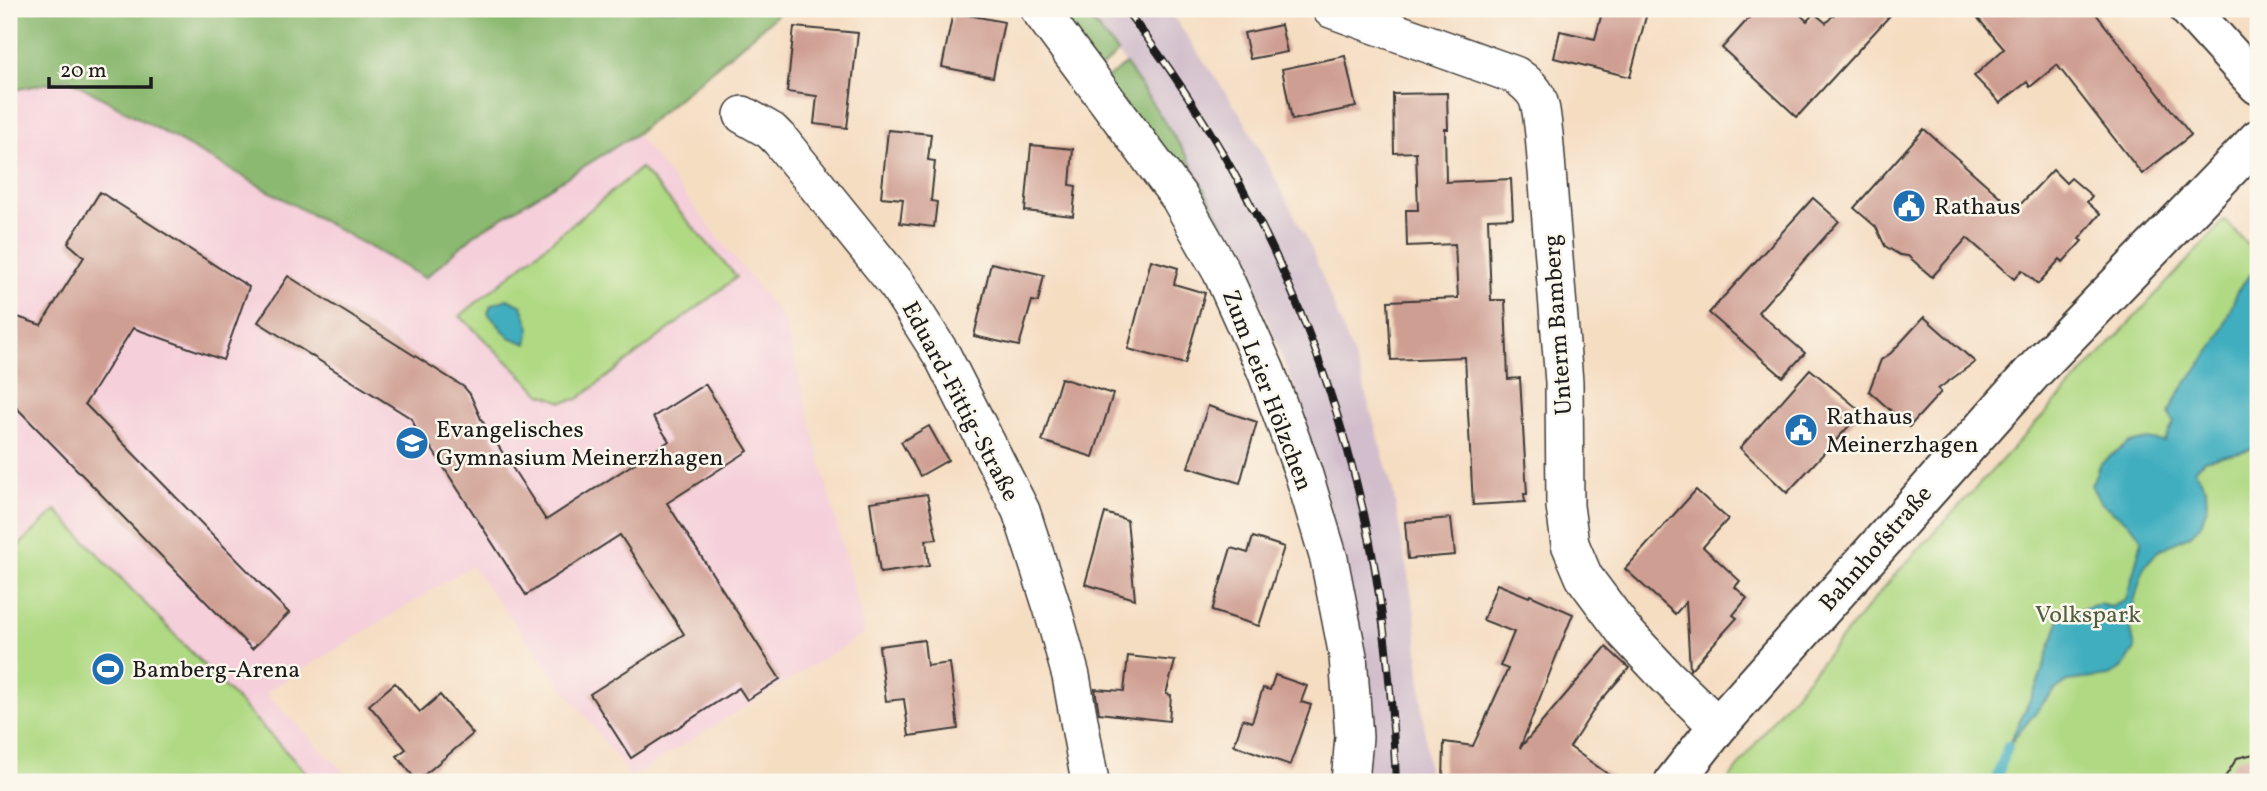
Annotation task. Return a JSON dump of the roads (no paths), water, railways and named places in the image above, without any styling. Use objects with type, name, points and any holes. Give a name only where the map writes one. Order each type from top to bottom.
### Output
[{"type":"main road","points":[[2189,9],[2258,85]]},
{"type":"main road","name":"Bahnhofstraße","points":[[1674,782],[1718,726],[2024,382],[2258,139]]},
{"type":"street","name":"Zum Leier Hölzchen","points":[[1040,9],[1179,197],[1221,271],[1266,371],[1303,472],[1329,559],[1348,656],[1354,737],[1350,782]]},
{"type":"street","name":"Unterm Bamberg","points":[[1331,9],[1515,75],[1533,87],[1540,106],[1544,134],[1564,382],[1565,506],[1570,544],[1584,578],[1625,632],[1718,726]]},
{"type":"street","name":"Eduard-Fittig-Straße","points":[[743,115],[771,131],[780,140],[898,286],[943,357],[978,424],[1021,511],[1052,607],[1071,676],[1090,782]]},
{"type":"water","points":[[2254,271],[2258,272],[2258,448],[2204,460],[2195,470],[2206,488],[2207,507],[2201,524],[2191,535],[2158,551],[2144,567],[2129,619],[2135,649],[2124,666],[2109,676],[2068,681],[2052,692],[2008,746],[2037,685],[2061,615],[2099,604],[2111,607],[2126,600],[2142,540],[2132,526],[2100,502],[2091,485],[2101,463],[2129,443],[2148,439],[2164,442],[2174,423],[2169,414],[2173,403],[2213,347],[2237,294]]},
{"type":"water","points":[[507,299],[522,306],[530,328],[527,344],[509,337],[488,313],[491,305]]},
{"type":"waterway","points":[[1995,782],[2008,746]]},
{"type":"railway","points":[[1125,9],[1167,65],[1241,185],[1301,313],[1325,379],[1364,514],[1377,580],[1389,681],[1396,782]]},
{"type":"place","name":"Rathaus","points":[[1909,206]]},
{"type":"place","name":"Rathaus Meinerzhagen","points":[[1801,430]]},
{"type":"place","name":"Evangelisches Gymnasium Meinerzhagen","points":[[412,443]]},
{"type":"place","name":"Bamberg-Arena","points":[[108,669]]},
{"type":"park label","name":"Volkspark","points":[[2088,614]]}]
